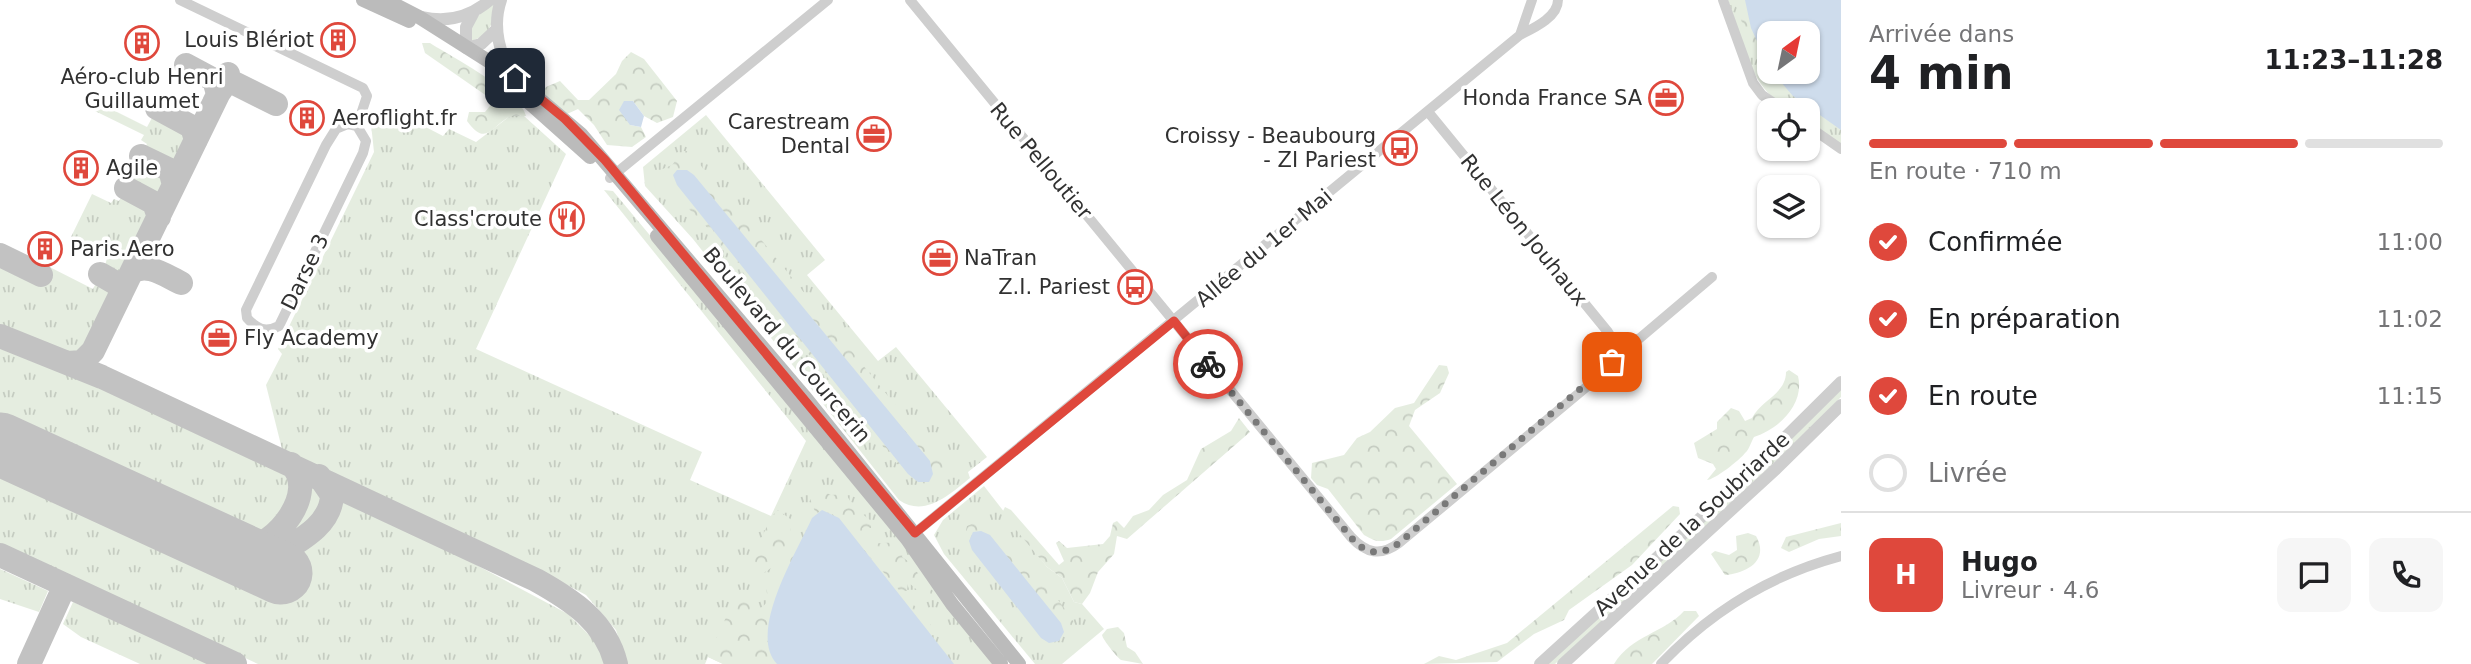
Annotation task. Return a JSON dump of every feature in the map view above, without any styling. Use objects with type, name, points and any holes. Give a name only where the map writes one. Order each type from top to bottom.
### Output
[{"type":"main road","name":"Boulevard du Courcerin","points":[[363,0],[410,22],[423,21]]},
{"type":"main road","name":"Boulevard du Courcerin","points":[[386,0],[509,76],[506,82],[613,176],[1019,664]]},
{"type":"main road","name":"Boulevard du Courcerin","points":[[911,536],[952,604],[1001,664]]},
{"type":"street","points":[[180,0],[363,88],[367,96],[357,126]]},
{"type":"street","points":[[423,21],[442,20],[474,12],[490,0]]},
{"type":"street","points":[[501,0],[497,29],[509,76]]},
{"type":"street","points":[[613,176],[828,0]]},
{"type":"street","name":"Rue Pelloutier","points":[[910,0],[1174,321]]},
{"type":"street","points":[[1520,35],[1532,0]]},
{"type":"street","name":"Allée du 1er Mai","points":[[911,536],[1429,113],[1520,35],[1552,14],[1559,0]]},
{"type":"street","points":[[1723,0],[1753,83],[1768,98]]},
{"type":"street","points":[[474,12],[466,27],[466,48],[486,41],[497,29]]},
{"type":"street","name":"Rue Léon Jouhaux","points":[[1429,113],[1608,332],[1615,350]]},
{"type":"street","name":"Darse 3","points":[[348,124],[357,126],[366,141],[363,153],[279,326],[270,331],[261,330],[247,318],[247,310],[336,129],[348,124]]},
{"type":"street","points":[[1820,134],[1841,149]]},
{"type":"street","points":[[1174,321],[1351,537],[1364,549],[1373,552],[1388,550],[1399,543],[1602,373],[1612,362],[1615,350],[1640,338],[1713,277]]},
{"type":"street","name":"Avenue de la Soubriarde","points":[[1540,664],[1740,482],[1841,382]]},
{"type":"street","name":"Avenue de la Soubriarde","points":[[1563,664],[1776,470],[1841,405]]},
{"type":"street","points":[[1661,664],[1703,624],[1745,595],[1800,569],[1841,556]]},
{"type":"green space","points":[[497,0],[488,30],[471,41],[474,22]]},
{"type":"green space","points":[[1728,0],[1841,0],[1841,144],[1820,129],[1820,98],[1773,98],[1761,84],[1820,84],[1820,21],[1757,21],[1757,77],[1745,53]]},
{"type":"green space","points":[[1734,0],[1746,0],[1757,35],[1757,52],[1751,42]]},
{"type":"green space","points":[[422,43],[430,43],[499,86],[521,107],[526,116],[511,116],[488,132],[479,133],[467,121],[469,112],[485,112],[494,101],[425,53]]},
{"type":"green space","points":[[631,52],[644,59],[677,101],[673,117],[657,123],[644,116],[633,101],[630,125],[641,127],[646,137],[632,147],[607,145],[594,125],[578,109],[567,114],[542,93],[546,87],[560,81],[578,100],[589,100],[616,74],[622,61]]},
{"type":"green space","points":[[99,103],[147,127],[153,116],[158,114],[187,127],[190,134],[176,164],[144,150],[147,144],[141,140],[144,135],[95,111]]},
{"type":"green space","points":[[381,108],[389,108],[443,136],[449,129],[476,142],[510,116],[524,116],[566,154],[476,349],[702,452],[690,480],[771,516],[806,441],[604,190],[613,191],[879,510],[994,664],[723,664],[708,657],[705,664],[627,664],[616,630],[586,595],[535,568],[283,453],[266,385],[282,354],[278,349],[374,152],[371,124]]},
{"type":"green space","points":[[706,115],[825,260],[807,275],[878,361],[896,347],[987,457],[968,472],[970,478],[946,497],[928,505],[918,506],[899,500],[693,239],[645,186],[643,167]]},
{"type":"green space","points":[[683,151],[689,151],[910,423],[916,436],[944,465],[936,485],[919,487],[917,481],[686,196],[658,176],[658,171],[672,165]]},
{"type":"green space","points":[[138,162],[169,177],[160,196],[129,182]]},
{"type":"green space","points":[[92,194],[111,203],[114,199],[119,201],[123,194],[153,209],[118,277],[104,270],[107,258],[70,239]]},
{"type":"green space","points":[[693,204],[902,466],[897,464],[705,225],[688,208]]},
{"type":"green space","points":[[24,254],[93,289],[98,279],[114,286],[114,292],[80,357],[71,358],[0,331],[0,259],[42,279],[45,274],[18,261]]},
{"type":"green space","points":[[0,342],[107,385],[283,465],[292,482],[292,493],[285,514],[271,531],[260,538],[235,536],[0,429]]},
{"type":"green space","points":[[1439,365],[1447,366],[1449,373],[1440,393],[1415,410],[1409,426],[1457,484],[1391,539],[1374,540],[1364,535],[1328,489],[1317,485],[1311,478],[1312,463],[1344,455],[1357,438],[1370,432],[1395,408],[1414,403]]},
{"type":"green space","points":[[1789,370],[1798,376],[1799,386],[1798,396],[1788,414],[1781,422],[1754,437],[1746,452],[1733,465],[1707,480],[1716,469],[1713,464],[1698,458],[1694,443],[1717,429],[1717,422],[1731,408],[1739,411],[1745,421],[1752,418],[1782,386]]},
{"type":"green space","points":[[1841,390],[1841,397],[1776,461],[1555,664],[1548,664],[1742,487]]},
{"type":"green space","points":[[1239,418],[1250,432],[1127,539],[1117,536],[1114,554],[1098,572],[1090,593],[1082,604],[1074,602],[1062,578],[1047,567],[1002,513],[1005,507],[1011,510],[1059,565],[1064,561],[1056,543],[1059,541],[1067,548],[1103,544],[1110,536],[1113,523],[1117,521],[1124,528],[1133,516],[1149,510],[1163,495],[1187,480],[1201,449],[1231,431]]},
{"type":"green space","points":[[0,459],[276,585],[294,550],[327,523],[342,493],[568,614],[599,645],[606,664],[258,664],[0,546]]},
{"type":"green space","points":[[984,486],[1047,567],[1062,578],[1074,602],[1082,604],[1104,629],[1062,664],[1035,664],[944,554],[934,535],[943,520]]},
{"type":"green space","points":[[313,487],[320,488],[324,497],[319,514],[305,530],[279,544],[305,494]]},
{"type":"green space","points":[[816,488],[831,495],[846,494],[853,506],[871,521],[871,528],[862,528],[871,544],[889,543],[904,550],[902,557],[912,564],[924,583],[933,591],[933,599],[924,596],[908,582],[907,591],[899,590],[831,512],[822,510],[816,514],[809,496]]},
{"type":"green space","points":[[1673,506],[1679,507],[1680,514],[1632,565],[1569,610],[1564,620],[1534,634],[1497,662],[1424,664],[1439,656],[1456,660],[1507,643]]},
{"type":"green space","points":[[778,510],[793,521],[790,527],[791,540],[799,548],[788,573],[782,570],[783,561],[780,560],[761,574],[752,573],[747,570],[771,517]]},
{"type":"green space","points":[[983,519],[1003,536],[1047,586],[1076,626],[1073,633],[1064,632],[1061,623],[973,532],[969,541],[965,535],[967,526]]},
{"type":"green space","points":[[1841,523],[1841,536],[1819,539],[1789,552],[1781,548],[1786,537]]},
{"type":"green space","points":[[1748,533],[1756,536],[1760,545],[1758,559],[1741,572],[1725,575],[1711,554],[1715,551],[1729,555],[1737,550],[1736,536]]},
{"type":"green space","points":[[0,569],[48,591],[39,612],[0,599]]},
{"type":"green space","points":[[778,578],[784,582],[771,613],[766,634],[770,654],[777,664],[723,664],[708,657],[736,595],[747,598],[757,613],[768,601],[766,586],[771,579]]},
{"type":"green space","points":[[73,602],[212,664],[140,664],[81,637],[63,624]]},
{"type":"green space","points":[[913,604],[934,632],[928,631],[910,608]]},
{"type":"green space","points":[[1684,611],[1696,611],[1699,616],[1652,664],[1614,664],[1621,654],[1639,640]]},
{"type":"green space","points":[[1118,627],[1124,633],[1127,647],[1135,652],[1143,664],[1121,660],[1105,641],[1102,635],[1107,629]]},
{"type":"water","points":[[1745,0],[1841,0],[1841,130],[1820,115],[1820,98],[1796,98],[1782,84],[1820,84],[1820,21],[1757,21],[1757,41],[1751,28]]},
{"type":"water","points":[[624,101],[633,101],[644,116],[641,127],[630,125],[619,110]]},
{"type":"water","points":[[677,170],[687,170],[694,175],[930,461],[933,474],[929,482],[918,482],[908,474],[677,185],[673,175]]},
{"type":"water","points":[[822,510],[839,518],[954,664],[777,664],[769,650],[771,613],[786,571],[812,518]]},
{"type":"water","points":[[981,531],[990,535],[1061,623],[1064,632],[1059,641],[1049,643],[1041,638],[972,550],[969,541],[973,532]]},
{"type":"taxiway","points":[[186,65],[214,80],[218,94]]},
{"type":"taxiway","points":[[68,363],[82,362],[93,351],[228,74]]},
{"type":"taxiway","points":[[218,94],[225,84],[234,83],[276,104]]},
{"type":"taxiway","points":[[157,108],[192,127],[196,140]]},
{"type":"taxiway","points":[[141,156],[170,170],[174,185]]},
{"type":"taxiway","points":[[126,188],[154,203],[159,217]]},
{"type":"taxiway","points":[[0,255],[41,275]]},
{"type":"taxiway","points":[[131,273],[149,269],[181,283]]},
{"type":"taxiway","points":[[100,274],[119,285],[121,294]]},
{"type":"taxiway","points":[[0,336],[102,377],[536,580],[574,604],[596,624],[611,649],[616,664]]},
{"type":"taxiway","points":[[207,539],[235,550],[244,550],[257,546],[281,528],[297,502],[300,489],[298,476],[291,464]]},
{"type":"taxiway","points":[[262,565],[306,536],[324,518],[330,508],[332,495],[319,476]]},
{"type":"taxiway","points":[[0,555],[235,664]]},
{"type":"taxiway","points":[[29,664],[65,585]]},
{"type":"runway","points":[[0,444],[281,573]]},
{"type":"way so far","points":[[1208,364],[1355,542],[1369,552],[1378,553],[1399,543],[1612,362]]},
{"type":"place","name":"Louis Blériot","points":[[338,40]]},
{"type":"place","name":"Aéro-club Henri Guillaumet","points":[[142,43]]},
{"type":"place","name":"Honda France SA","points":[[1666,98]]},
{"type":"place","name":"Aeroflight.fr","points":[[307,118]]},
{"type":"place","name":"Carestream Dental","points":[[874,134]]},
{"type":"place","name":"Croissy - Beaubourg - ZI Pariest","points":[[1400,148]]},
{"type":"place","name":"Agile","points":[[81,168]]},
{"type":"place","name":"Class'croute","points":[[567,219]]},
{"type":"place","name":"Paris.Aero","points":[[45,249]]},
{"type":"place","name":"NaTran","points":[[940,258]]},
{"type":"place","name":"Z.I. Pariest","points":[[1135,287]]},
{"type":"place","name":"Fly Academy","points":[[219,338]]},
{"type":"route","points":[[515,78],[565,119],[605,160],[915,533],[1174,321],[1208,364]]}]
